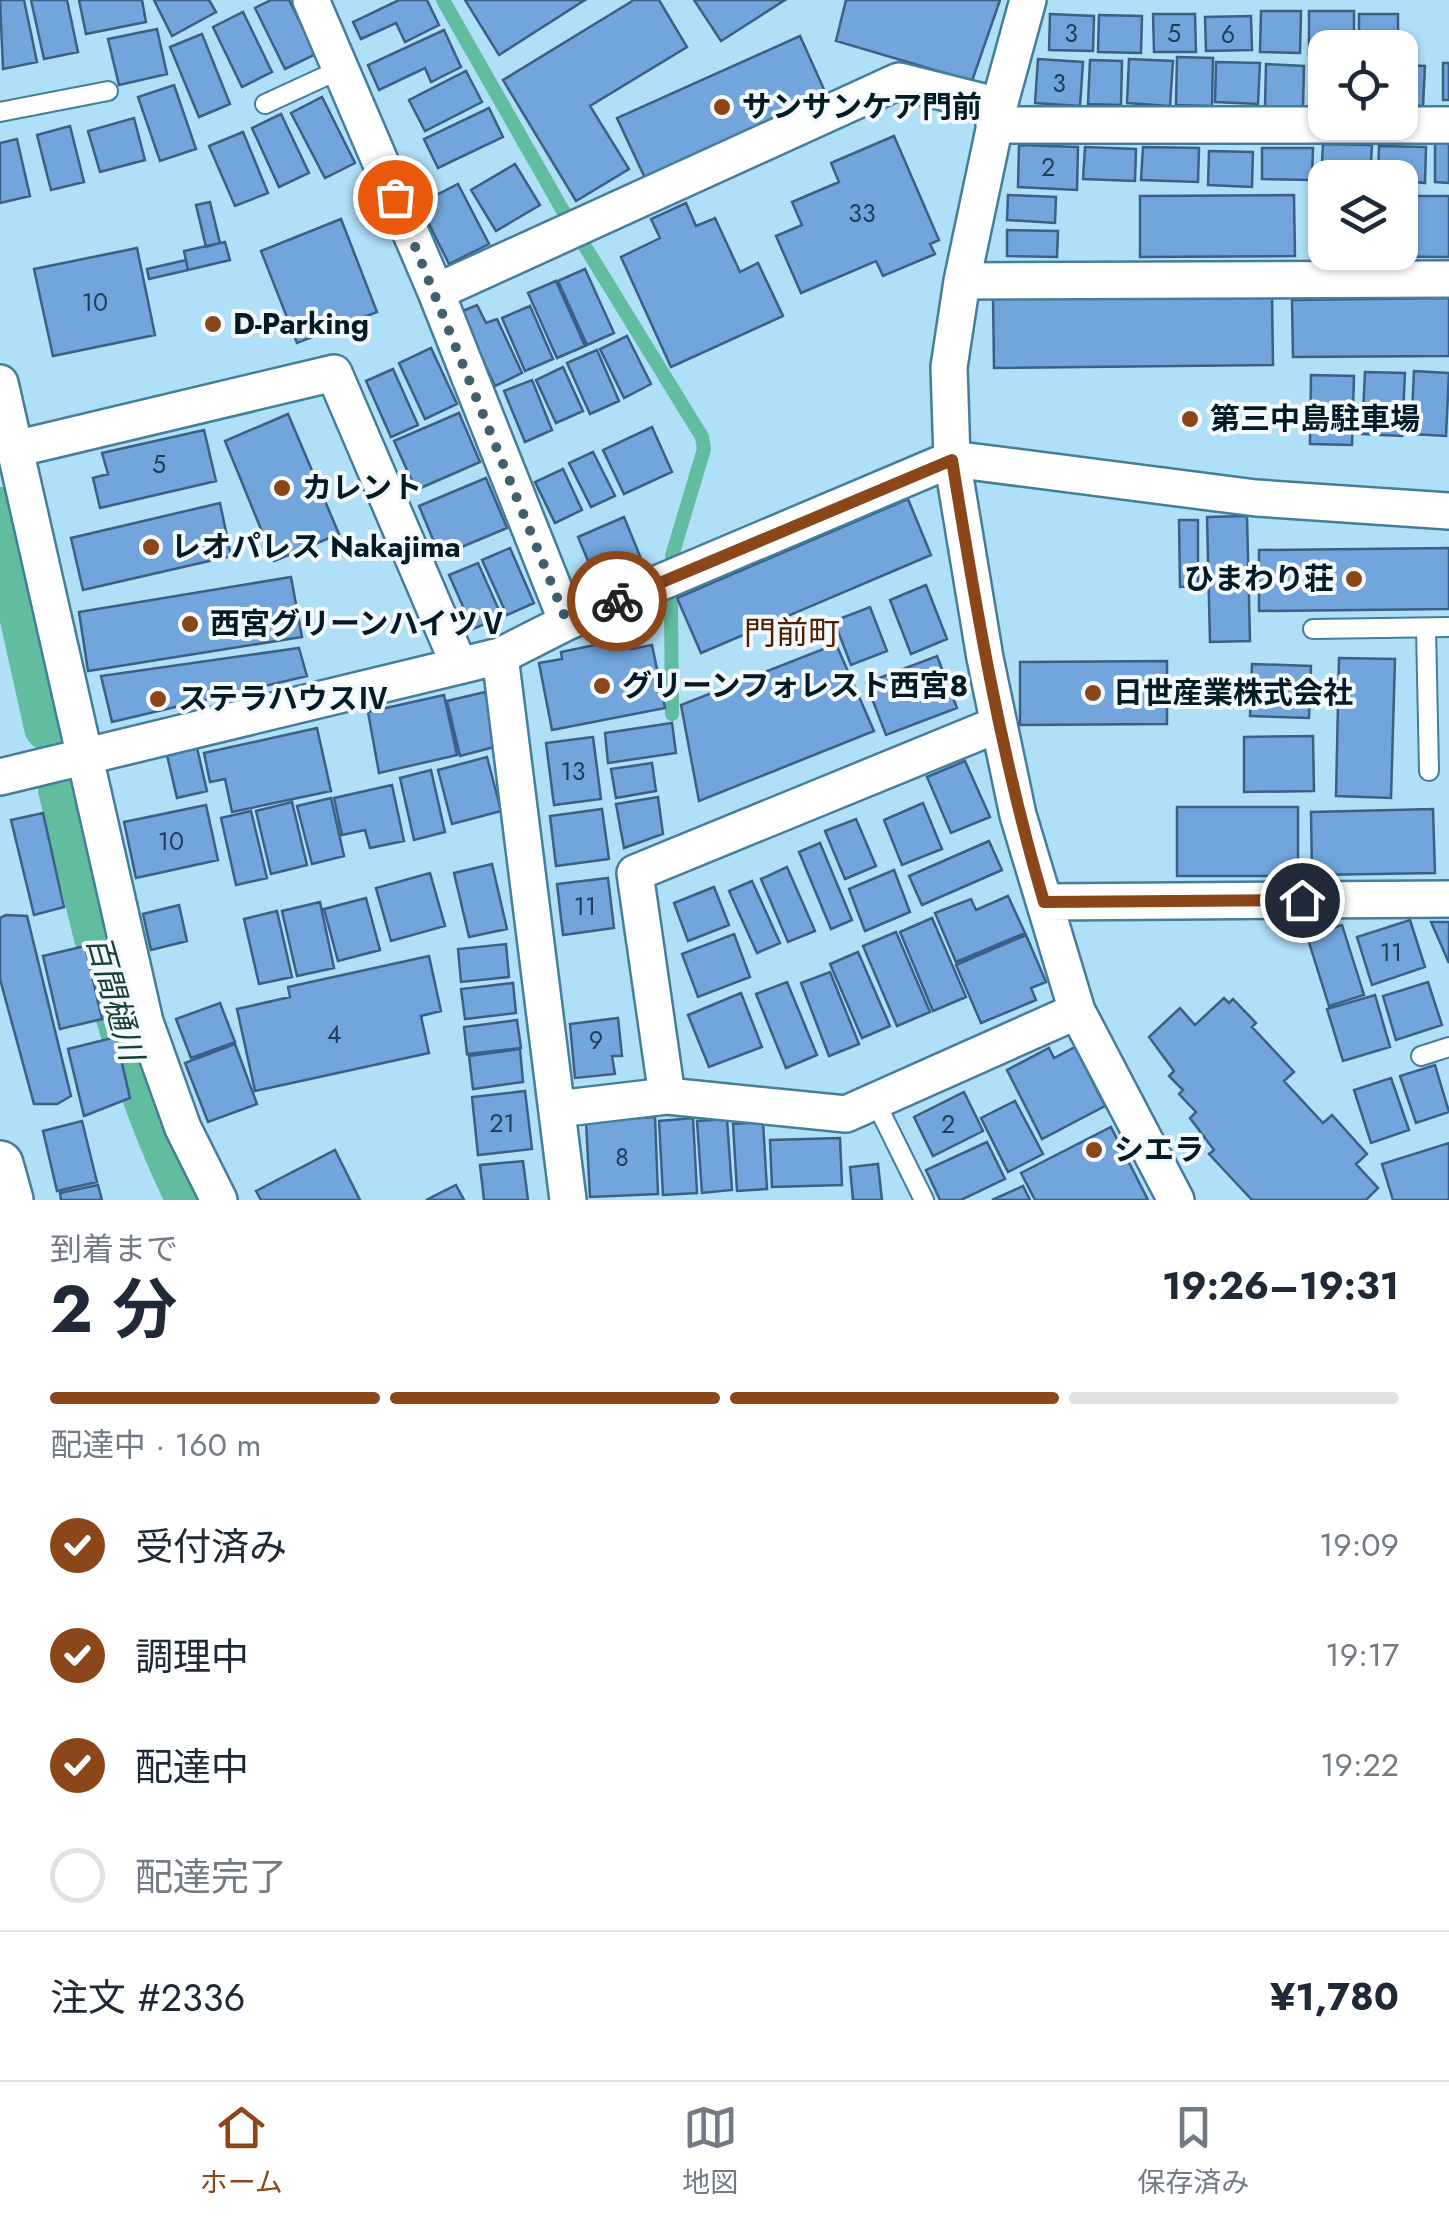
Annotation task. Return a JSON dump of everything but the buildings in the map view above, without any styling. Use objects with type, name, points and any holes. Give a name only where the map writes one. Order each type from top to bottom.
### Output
[{"type":"street","points":[[311,0],[436,292],[567,622]]},
{"type":"street","points":[[1028,0],[996,115],[962,282],[949,367],[952,460],[999,724],[1018,815],[1044,902],[1078,1012],[1176,1200]]},
{"type":"street","points":[[436,292],[899,80],[996,115],[1449,125]]},
{"type":"street","points":[[962,282],[1449,279]]},
{"type":"street","points":[[15,449],[334,372],[458,665]]},
{"type":"street","points":[[0,383],[145,1022],[183,1128],[219,1200]]},
{"type":"street","points":[[0,777],[500,656],[567,622],[952,460],[1256,498],[1449,511]]},
{"type":"street","points":[[500,656],[568,1200]]},
{"type":"street","points":[[667,1096],[635,873],[999,724]]},
{"type":"street","points":[[1044,902],[1449,899]]},
{"type":"street","points":[[557,1109],[667,1096],[846,1114],[1078,1012]]},
{"type":"street","points":[[0,1164],[10,1200]]},
{"type":"lane","points":[[264,104],[341,70]]},
{"type":"lane","points":[[0,112],[108,91]]},
{"type":"lane","points":[[1426,628],[1429,771]]},
{"type":"lane","points":[[1313,629],[1449,628]]},
{"type":"lane","points":[[1420,1056],[1449,1047]]},
{"type":"lane","points":[[875,1101],[924,1200]]},
{"type":"waterway","points":[[443,0],[562,209],[702,437],[704,449],[672,556]]},
{"type":"waterway","name":"百間樋川","points":[[0,511],[48,727]]},
{"type":"waterway","points":[[671,604],[672,714]]},
{"type":"waterway","name":"百間樋川","points":[[62,789],[114,998],[147,1100],[190,1200]]},
{"type":"way so far","points":[[395,197],[567,622],[617,601]]},
{"type":"place","name":"サンサンケア門前","points":[[722,107]]},
{"type":"place","name":"D-Parking","points":[[213,324]]},
{"type":"place","name":"第三中島駐車場","points":[[1190,419]]},
{"type":"place","name":"カレント","points":[[282,488]]},
{"type":"place","name":"レオパレス Nakajima","points":[[151,547]]},
{"type":"place","name":"ひまわり荘","points":[[1354,579]]},
{"type":"place","name":"西宮グリーンハイツⅤ","points":[[190,624]]},
{"type":"place","name":"グリーンフォレスト西宮8","points":[[602,686]]},
{"type":"place","name":"日世産業株式会社","points":[[1093,693]]},
{"type":"place","name":"ステラハウスⅣ","points":[[158,699]]},
{"type":"place","name":"シエラ","points":[[1094,1150]]},
{"type":"district","name":"門前町","points":[[792,633]]},
{"type":"route","points":[[617,601],[952,460],[985,658],[1018,815],[1044,902],[1302,900]]}]
